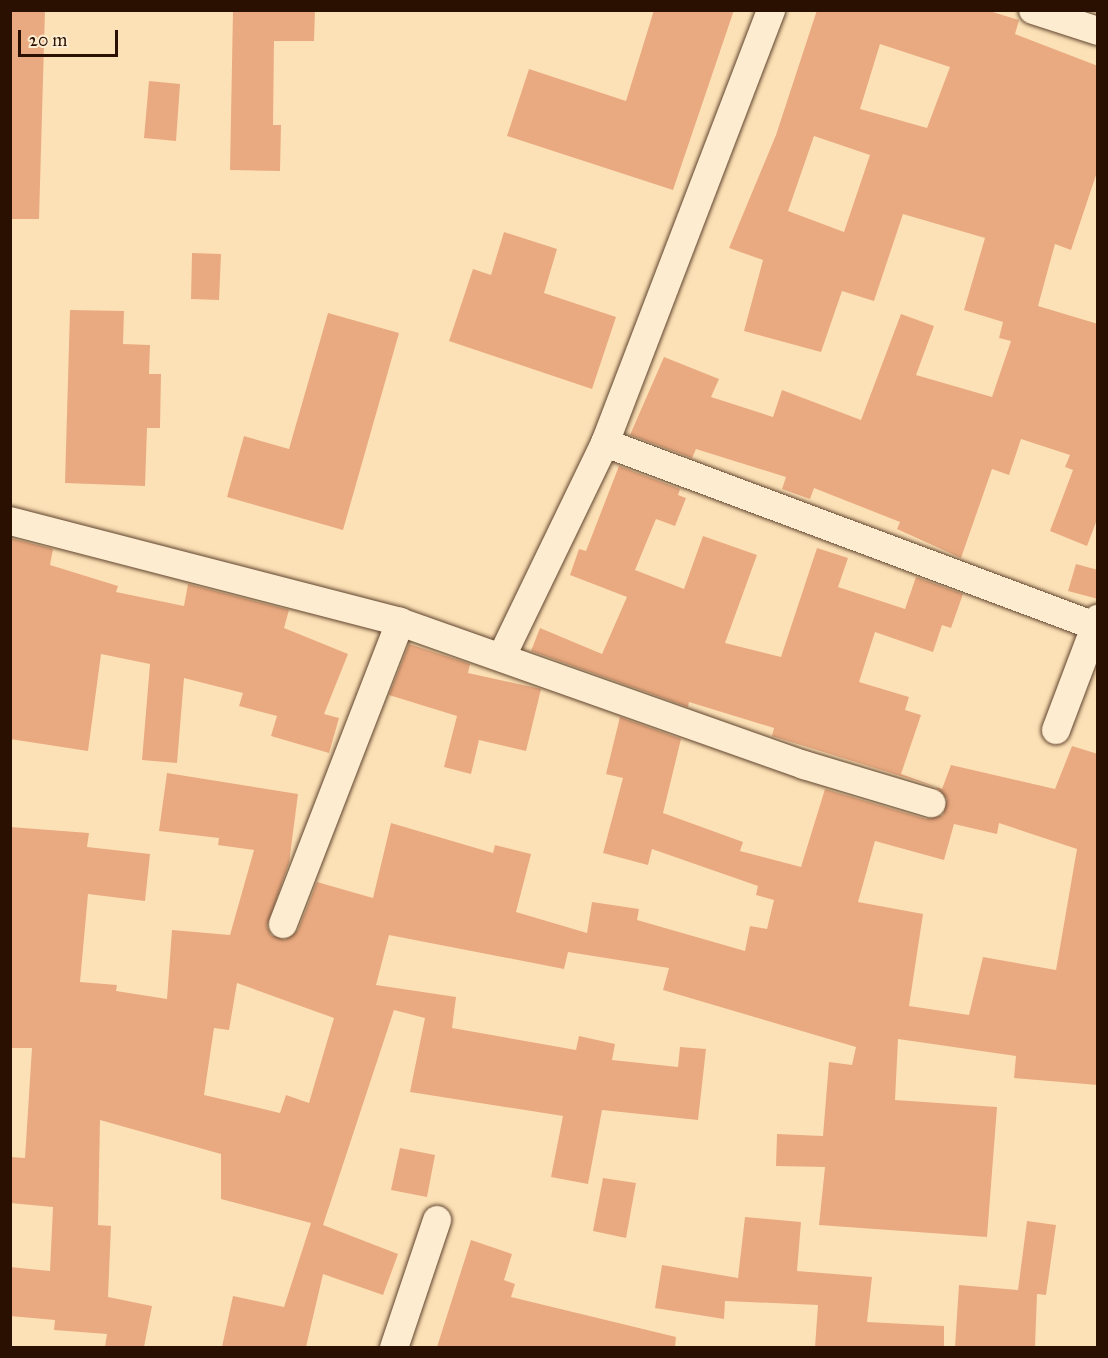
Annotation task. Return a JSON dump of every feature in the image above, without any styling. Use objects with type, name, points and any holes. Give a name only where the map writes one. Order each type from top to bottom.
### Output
[{"type":"street","points":[[502,656],[605,444],[771,10]]},
{"type":"street","points":[[1033,10],[1098,32]]},
{"type":"street","points":[[605,444],[1096,623],[1056,730]]},
{"type":"street","points":[[10,521],[400,622],[502,656],[530,671],[804,765],[931,803]]},
{"type":"street","points":[[283,924],[400,622]]},
{"type":"street","points":[[394,1347],[437,1220]]},
{"type":"building","points":[[10,10],[45,10],[39,219],[10,219]]},
{"type":"building","points":[[233,10],[315,10],[314,41],[274,41],[273,125],[281,125],[280,171],[230,170]]},
{"type":"building","points":[[654,10],[734,10],[673,190],[507,136],[529,69],[626,101]]},
{"type":"building","points":[[817,10],[986,10],[1019,20],[1015,34],[1098,66],[1098,169],[1071,250],[1055,244],[1038,306],[1098,324],[1098,517],[1087,546],[1050,531],[1073,470],[1065,467],[1070,455],[1021,439],[1009,475],[992,469],[961,558],[897,529],[900,522],[814,488],[810,499],[782,489],[786,477],[696,449],[692,458],[630,435],[664,357],[719,379],[711,397],[773,417],[782,390],[861,420],[901,314],[934,326],[916,375],[992,397],[1011,341],[999,338],[1003,322],[964,310],[985,238],[903,214],[874,301],[842,291],[821,352],[744,331],[763,260],[729,248],[776,135]],"holes":[[[880,44],[950,67],[927,128],[860,109]],[[814,136],[870,155],[844,232],[788,211]]]},
{"type":"building","points":[[149,81],[180,84],[176,141],[144,138]]},
{"type":"building","points":[[504,232],[557,249],[544,293],[616,317],[592,389],[449,341],[473,269],[491,275]]},
{"type":"building","points":[[192,253],[221,254],[219,300],[191,299]]},
{"type":"building","points":[[70,310],[124,311],[123,344],[150,345],[149,374],[161,374],[160,428],[147,428],[145,486],[65,483]]},
{"type":"building","points":[[328,313],[399,333],[343,530],[227,497],[244,436],[289,449]]},
{"type":"building","points":[[619,466],[680,489],[678,495],[686,498],[675,526],[656,519],[635,570],[684,589],[703,536],[757,555],[725,643],[781,657],[817,548],[848,558],[838,587],[905,609],[916,577],[963,594],[951,628],[942,625],[933,652],[875,632],[859,682],[909,697],[905,710],[921,715],[901,774],[942,789],[951,765],[1055,789],[1072,746],[1098,754],[1098,1085],[1014,1078],[1016,1056],[898,1039],[895,1100],[997,1107],[987,1237],[819,1225],[825,1167],[776,1166],[777,1134],[823,1136],[829,1062],[852,1065],[856,1047],[663,990],[669,968],[568,952],[564,969],[389,935],[376,985],[456,997],[452,1028],[576,1050],[579,1036],[615,1044],[612,1060],[678,1067],[680,1047],[706,1049],[698,1120],[602,1110],[588,1184],[551,1177],[563,1116],[410,1092],[425,1018],[394,1010],[323,1225],[398,1254],[383,1295],[323,1274],[306,1347],[222,1347],[233,1296],[284,1307],[311,1223],[221,1199],[221,1154],[100,1120],[98,1225],[111,1226],[108,1297],[152,1306],[144,1347],[105,1347],[107,1334],[54,1330],[55,1320],[10,1316],[10,1267],[50,1271],[53,1207],[10,1203],[10,1157],[25,1158],[32,1048],[10,1048],[10,827],[89,833],[87,847],[150,854],[145,901],[88,894],[80,982],[117,985],[116,991],[167,999],[172,930],[230,935],[254,850],[218,845],[219,838],[159,831],[167,773],[298,794],[289,863],[267,926],[271,935],[285,940],[298,930],[317,882],[373,898],[391,823],[493,853],[495,845],[531,854],[516,912],[587,933],[592,902],[639,909],[637,920],[745,951],[750,926],[767,929],[774,900],[756,895],[758,886],[652,849],[648,865],[603,853],[623,778],[606,774],[620,717],[681,739],[663,813],[743,842],[740,851],[801,867],[825,789],[926,819],[943,815],[947,799],[936,787],[772,736],[774,728],[689,702],[688,707],[531,651],[540,628],[602,654],[627,597],[570,575],[579,549],[586,551]],"holes":[[[999,823],[1077,849],[1056,970],[983,957],[969,1015],[909,1006],[923,914],[858,902],[875,841],[944,860],[954,824],[997,834]],[[237,983],[334,1018],[309,1103],[286,1095],[280,1113],[204,1095],[214,1028],[229,1030]]]},
{"type":"building","points":[[10,538],[53,549],[50,565],[118,586],[116,592],[184,606],[188,584],[289,610],[284,628],[348,654],[324,714],[339,718],[329,753],[271,736],[277,716],[239,706],[243,693],[184,678],[177,763],[142,760],[150,664],[101,654],[88,751],[10,739]]},
{"type":"building","points":[[1076,564],[1098,570],[1098,599],[1068,591]]},
{"type":"building","points":[[409,644],[470,664],[468,673],[541,689],[526,751],[479,740],[471,774],[444,767],[457,716],[389,695]]},
{"type":"building","points":[[400,1148],[435,1155],[427,1197],[391,1190]]},
{"type":"building","points":[[603,1178],[636,1183],[626,1238],[593,1231]]},
{"type":"building","points":[[745,1217],[801,1222],[797,1271],[872,1277],[867,1322],[944,1326],[944,1347],[815,1347],[818,1305],[725,1301],[724,1319],[655,1308],[662,1265],[738,1278]]},
{"type":"building","points":[[1027,1221],[1056,1225],[1046,1295],[1037,1294],[1035,1347],[955,1347],[959,1285],[1018,1290]]},
{"type":"building","points":[[471,1240],[512,1254],[504,1280],[515,1284],[511,1297],[676,1337],[675,1347],[437,1347]]}]
